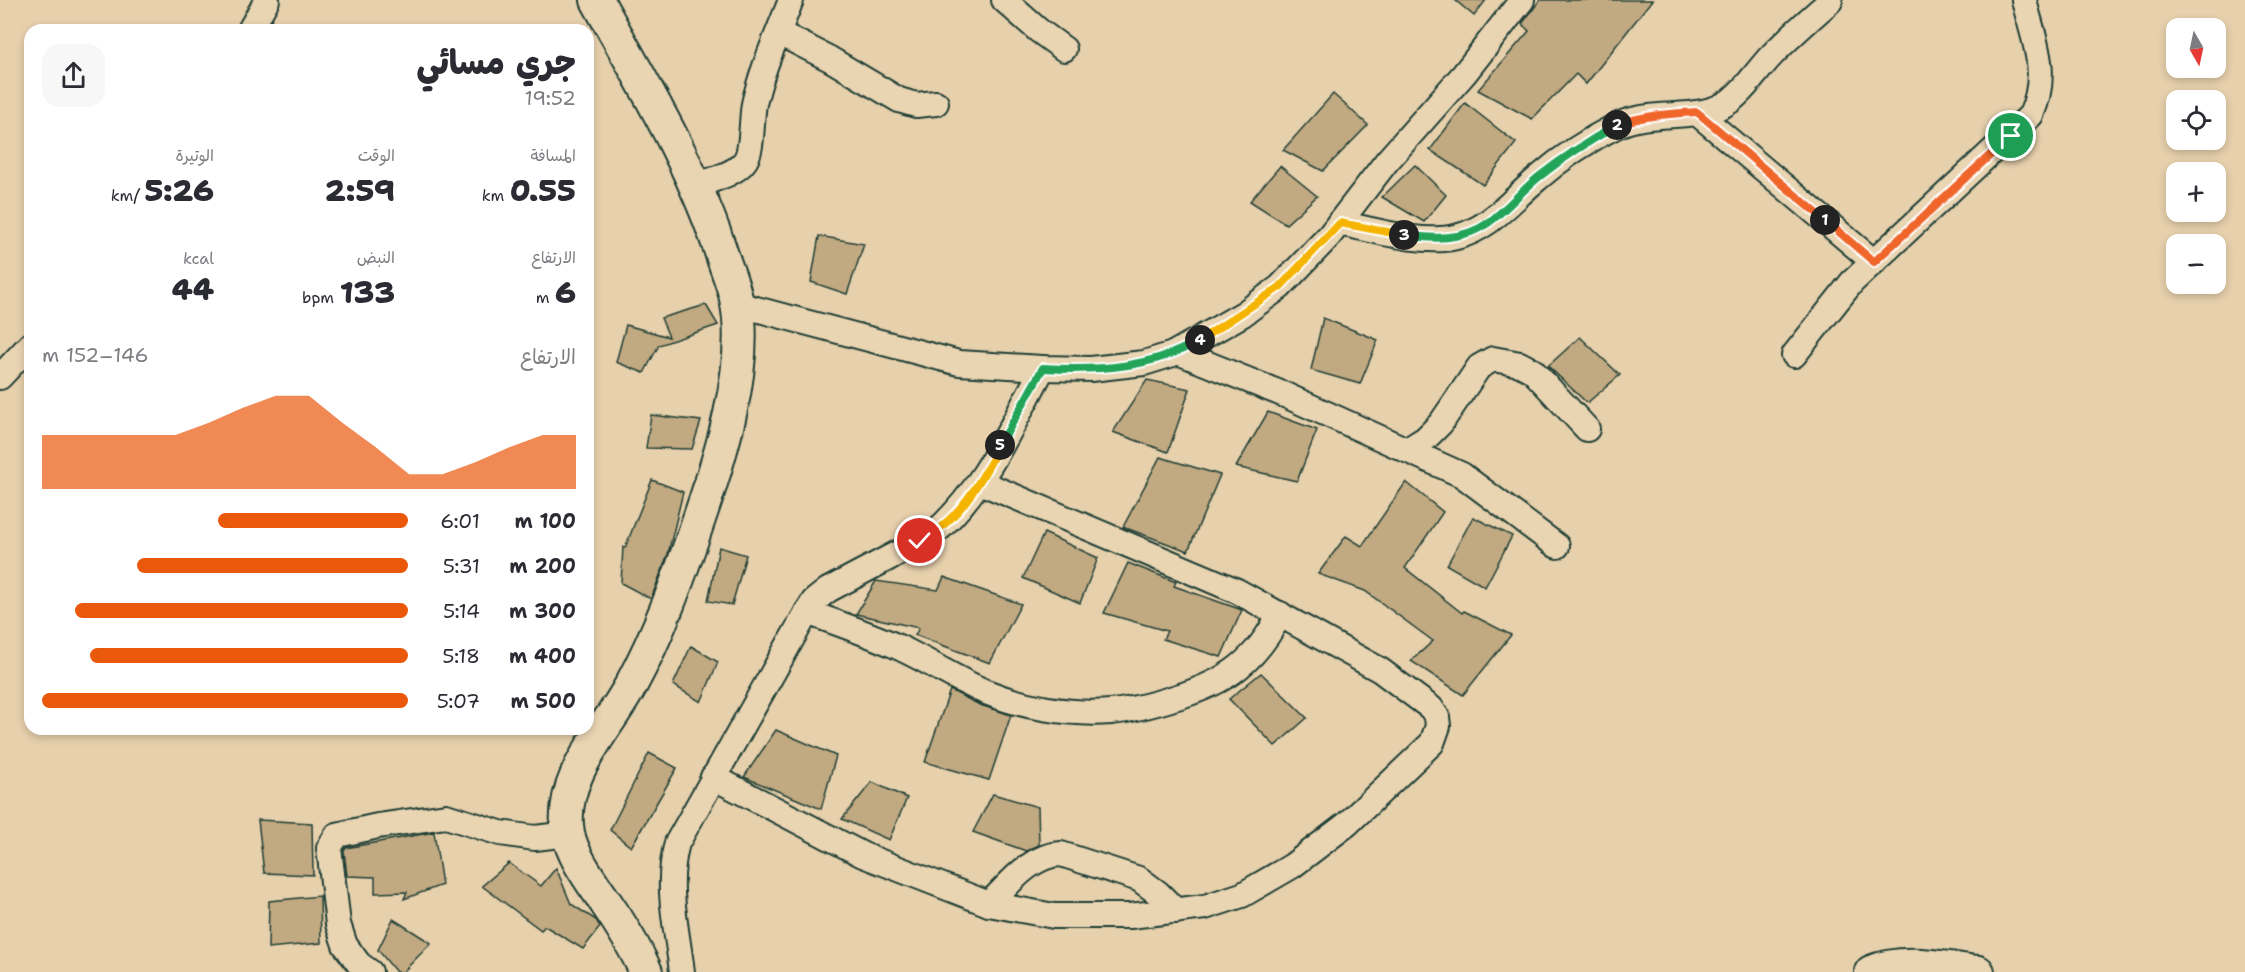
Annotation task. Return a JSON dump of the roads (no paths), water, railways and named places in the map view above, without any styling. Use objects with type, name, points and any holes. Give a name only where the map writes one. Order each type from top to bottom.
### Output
[{"type":"main road","points":[[597,0],[665,124],[713,224],[737,304],[740,350],[728,424],[717,468],[671,599],[630,688],[608,721],[575,781],[568,799],[568,834],[583,868],[636,949],[646,972]]},
{"type":"main road","points":[[1871,972],[1883,967],[1911,964],[1978,972]]},
{"type":"street","points":[[253,24],[267,0]]},
{"type":"street","points":[[695,186],[739,167],[747,158],[754,105],[791,0]]},
{"type":"street","points":[[1004,0],[1064,49]]},
{"type":"street","points":[[737,304],[959,363],[1091,369],[1144,363],[1178,352],[1243,314],[1280,287],[1340,223],[1387,161],[1464,74],[1522,0]]},
{"type":"street","points":[[1794,355],[1852,282],[2031,115],[2038,100],[2041,73],[2024,0]]},
{"type":"street","points":[[1340,223],[1434,239],[1457,237],[1487,224],[1538,178],[1580,146],[1618,125],[1636,118],[1718,108],[1730,101],[1748,84],[1769,58],[1830,1]]},
{"type":"street","points":[[779,33],[830,59],[899,100],[916,105],[936,103]]},
{"type":"street","points":[[1697,112],[1874,262]]},
{"type":"street","points":[[0,377],[24,351]]},
{"type":"street","points":[[1178,352],[1285,395],[1462,475],[1557,546]]},
{"type":"street","points":[[1407,450],[1425,440],[1441,423],[1479,367],[1493,359],[1520,364],[1533,371],[1587,429]]},
{"type":"street","points":[[682,972],[670,880],[671,863],[677,843],[807,612],[814,601],[828,590],[932,534],[957,510],[980,482],[1043,368]]},
{"type":"street","points":[[713,777],[862,855],[990,904],[1054,916],[1130,916],[1205,907],[1242,895],[1292,866],[1347,824],[1432,743],[1436,736],[1437,717],[1431,708],[1380,670],[1280,614],[1237,591],[980,482]]},
{"type":"street","points":[[807,612],[898,647],[986,692],[1052,709],[1110,712],[1155,705],[1193,693],[1229,674],[1244,665],[1263,645],[1280,614]]},
{"type":"street","points":[[370,972],[359,963],[345,945],[338,924],[329,848],[337,835],[378,826],[446,816],[500,832],[535,838],[568,834]]},
{"type":"street","points":[[990,904],[1039,859],[1061,854],[1139,879],[1158,893],[1176,911]]}]
